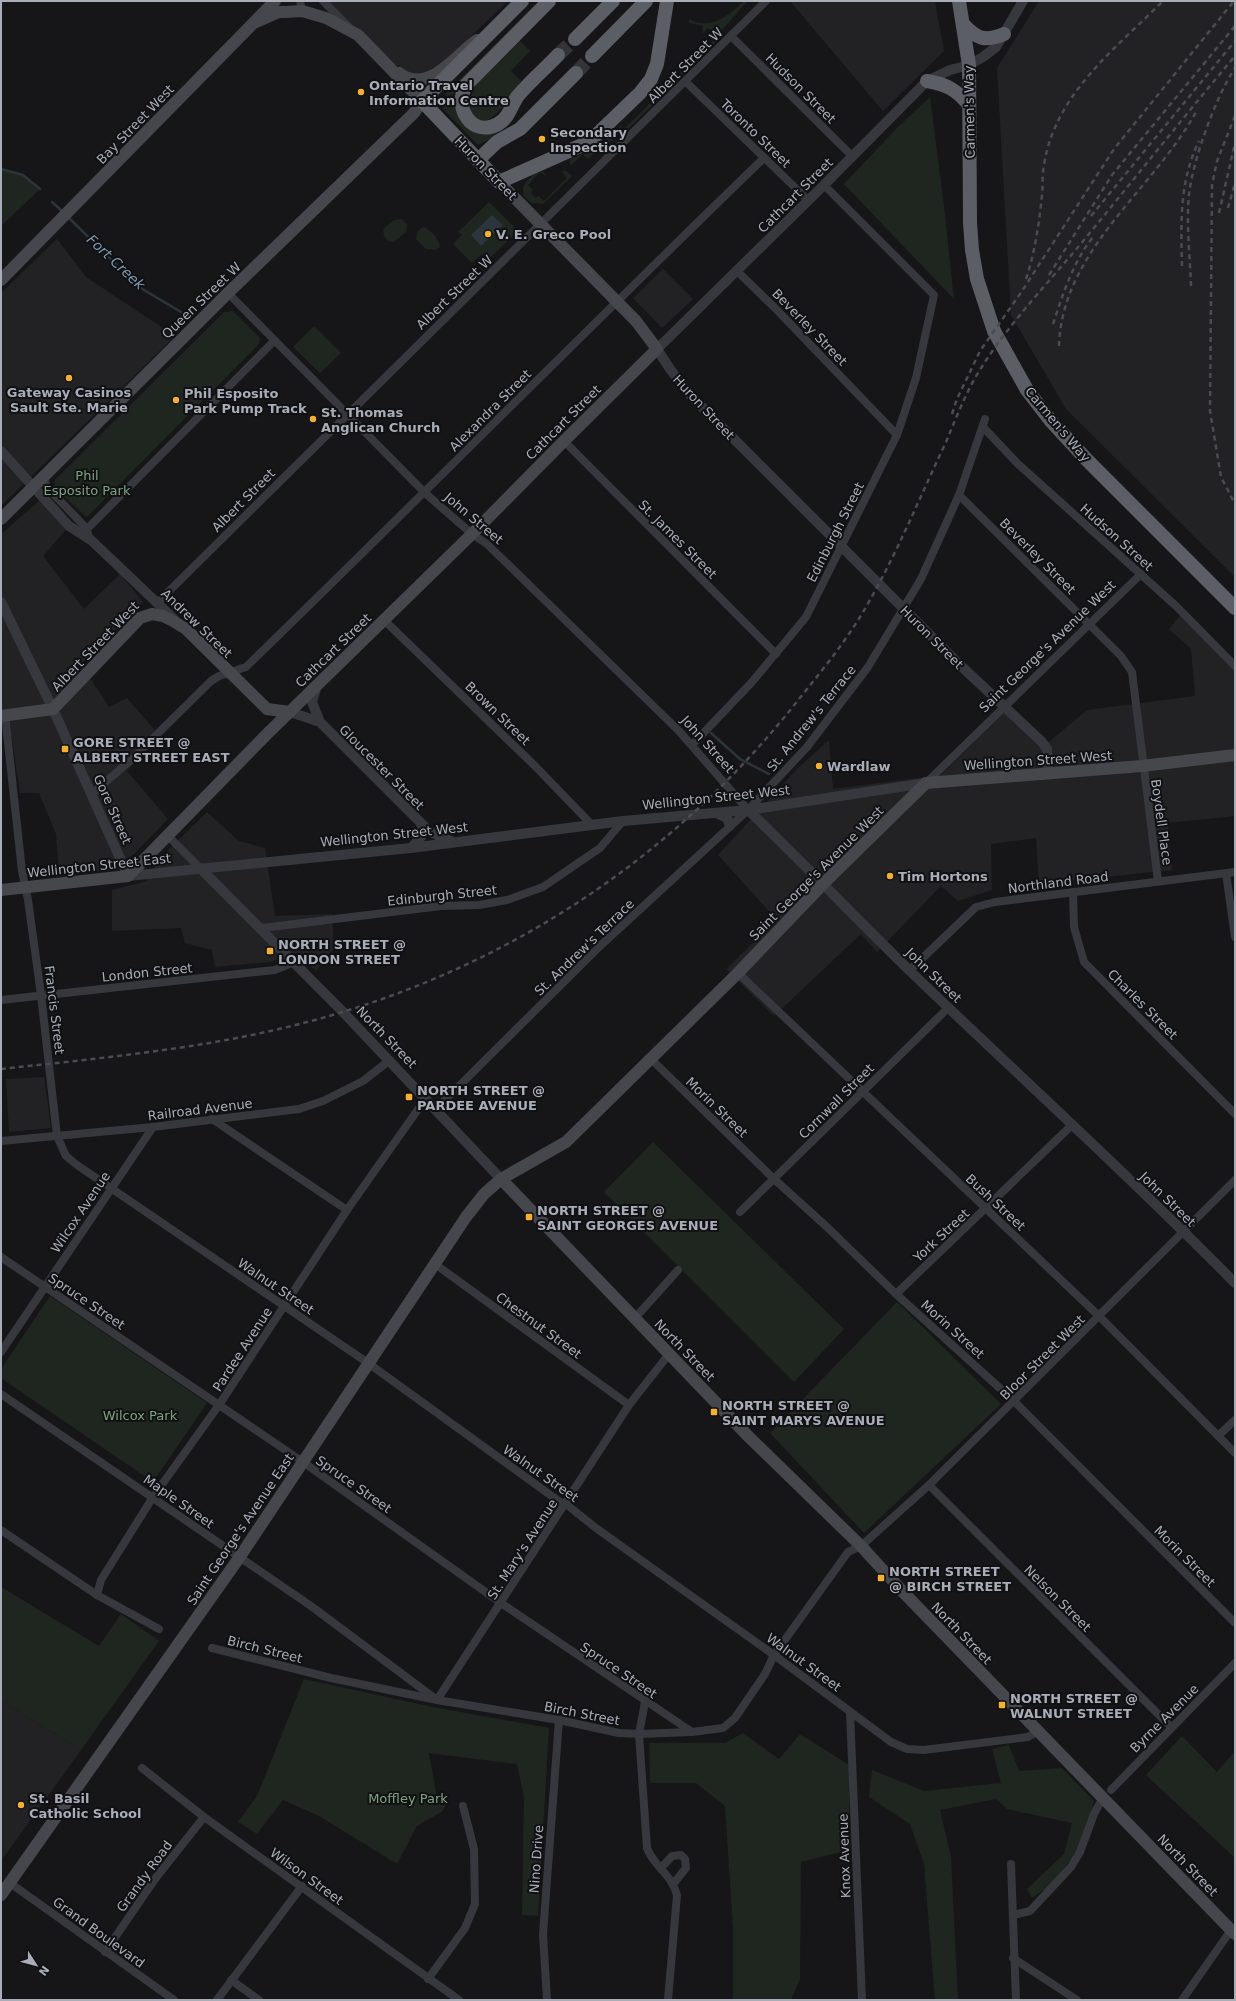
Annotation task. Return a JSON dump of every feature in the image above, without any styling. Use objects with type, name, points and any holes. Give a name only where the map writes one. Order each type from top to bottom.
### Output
[{"type":"highway","points":[[422,101],[522,1]]},
{"type":"highway","points":[[549,1],[466,85],[460,98],[464,114],[472,123],[483,127],[500,123],[509,113],[518,96],[558,55]]},
{"type":"highway","points":[[575,39],[612,1]]},
{"type":"highway","points":[[592,56],[646,1]]},
{"type":"highway","points":[[499,182],[589,142],[640,94],[651,79],[657,64],[667,1]]},
{"type":"highway","name":"Carmen's Way","points":[[960,1],[969,64],[970,223],[972,250],[977,279],[991,322],[1000,342],[1027,390],[1051,421],[1086,460],[1235,608]]},
{"type":"highway","points":[[963,24],[971,34],[984,39],[994,38],[1004,34]]},
{"type":"highway","points":[[478,160],[497,142],[520,129],[576,73]]},
{"type":"highway","points":[[928,81],[941,83],[955,89],[969,105]]},
{"type":"highway","name":"Huron Street","points":[[422,101],[499,182]]},
{"type":"main road","points":[[256,22],[275,1]]},
{"type":"main road","name":"Bay Street West","points":[[1,280],[256,22],[279,12],[301,6]]},
{"type":"main road","name":"Huron Street","points":[[301,6],[358,35],[422,101]]},
{"type":"main road","points":[[382,60],[409,79],[428,79],[441,71],[464,50],[490,32]]},
{"type":"main road","name":"Queen Street W","points":[[1,519],[33,485],[228,293],[414,113],[422,101]]},
{"type":"main road","name":"Huron Street","points":[[499,182],[636,321],[657,349]]},
{"type":"main road","name":"Cathcart Street","points":[[128,876],[267,734],[472,534],[657,349]]},
{"type":"main road","points":[[140,618],[152,614],[163,616],[186,629]]},
{"type":"main road","name":"Albert Street West","points":[[53,708],[140,618]]},
{"type":"main road","name":"Andrew Street","points":[[186,629],[229,674],[267,709]]},
{"type":"main road","points":[[3,716],[53,708]]},
{"type":"main road","points":[[267,734],[270,721],[267,709],[290,712]]},
{"type":"main road","name":"Wellington Street West","points":[[926,783],[1142,766],[1235,755]]},
{"type":"main road","name":"Saint George's Avenue West","points":[[501,1179],[566,1142],[738,973],[824,883],[926,783]]},
{"type":"main road","name":"Wellington Street East","points":[[1,890],[128,876]]},
{"type":"main road","name":"Saint George's Avenue East","points":[[1,1895],[239,1558],[466,1217],[484,1194],[501,1179]]},
{"type":"main road","name":"North Street","points":[[501,1179],[749,1437],[861,1546],[904,1593],[1038,1730],[1107,1793],[1233,1932]]},
{"type":"street","name":"Huron Street","points":[[324,1],[358,35]]},
{"type":"street","name":"Albert Street W","points":[[347,413],[686,82],[766,1]]},
{"type":"street","name":"Cathcart Street","points":[[657,349],[809,201],[928,81],[950,70],[969,64],[983,57],[996,46],[1022,1]]},
{"type":"street","name":"Hudson Street","points":[[731,36],[853,157]]},
{"type":"street","name":"Toronto Street","points":[[686,82],[809,201]]},
{"type":"street","name":"Alexandra Street","points":[[92,794],[132,759],[211,681],[219,676],[229,674],[246,667],[425,493],[616,301],[764,158]]},
{"type":"street","name":"Edinburgh Street","points":[[692,745],[715,722],[776,654],[806,617],[842,548],[897,435],[916,378],[934,295],[824,186]]},
{"type":"street","name":"Beverley Street","points":[[737,271],[777,310],[897,435]]},
{"type":"street","name":"John Street","points":[[228,293],[425,493],[472,534],[486,544],[692,745],[748,810],[824,883],[910,970],[1184,1231],[1235,1283]]},
{"type":"street","points":[[86,529],[274,341]]},
{"type":"street","name":"Huron Street","points":[[657,349],[691,396],[804,508],[842,548],[1042,742],[1047,750],[1048,773]]},
{"type":"street","name":"Albert Street","points":[[157,603],[347,413]]},
{"type":"street","name":"Hudson Street","points":[[984,423],[1017,462],[1176,606],[1235,666]]},
{"type":"street","name":"St. Andrew's Terrace","points":[[436,1109],[599,947],[748,810],[807,747],[868,667],[921,579],[959,495],[984,423]]},
{"type":"street","name":"St. James Street","points":[[564,441],[776,654]]},
{"type":"street","name":"Andrew Street","points":[[1,451],[70,526],[91,540],[186,629]]},
{"type":"street","name":"Andrew Street","points":[[43,476],[47,487],[86,529],[91,540]]},
{"type":"street","name":"Beverley Street","points":[[959,495],[1090,624],[1121,656],[1132,672],[1142,766]]},
{"type":"street","name":"Saint George's Avenue West","points":[[926,783],[1141,574]]},
{"type":"street","name":"Gore Street","points":[[1,602],[53,708],[128,876]]},
{"type":"street","name":"Albert Street West","points":[[140,618],[157,603]]},
{"type":"street","name":"Brown Street","points":[[384,620],[536,766],[592,825]]},
{"type":"street","points":[[317,685],[312,702],[320,722]]},
{"type":"street","name":"Gloucester Street","points":[[290,712],[320,722],[422,825],[438,837],[455,842]]},
{"type":"street","name":"Francis Street","points":[[3,716],[22,871],[41,995],[57,1136]]},
{"type":"street","name":"Boydell Place","points":[[1142,766],[1158,881]]},
{"type":"street","name":"Wellington Street West","points":[[200,868],[411,848],[623,821],[748,810],[926,783]]},
{"type":"street","points":[[716,813],[727,818],[730,826]]},
{"type":"street","name":"Edinburgh Street","points":[[262,928],[441,906],[479,905],[508,900],[543,888],[600,848],[623,821]]},
{"type":"street","points":[[411,848],[421,837],[422,825]]},
{"type":"street","name":"North Street","points":[[167,835],[262,928],[390,1060],[501,1179]]},
{"type":"street","name":"Wellington Street East","points":[[128,876],[200,868]]},
{"type":"street","name":"Northland Road","points":[[910,970],[976,907],[995,902],[1235,872]]},
{"type":"street","points":[[1226,873],[1235,937]]},
{"type":"street","name":"Charles Street","points":[[1073,892],[1074,926],[1084,962],[1235,1114]]},
{"type":"street","name":"London Street","points":[[1,1000],[275,970],[294,962]]},
{"type":"street","name":"Bush Street","points":[[738,973],[1099,1316],[1235,1453]]},
{"type":"street","name":"Cornwall Street","points":[[740,1212],[949,1006]]},
{"type":"street","name":"Morin Street","points":[[650,1058],[774,1179],[827,1227],[896,1294],[1014,1401],[1235,1623]]},
{"type":"street","name":"Railroad Avenue","points":[[1,1141],[153,1127],[299,1109],[323,1101],[363,1081],[390,1060]]},
{"type":"street","name":"Pardee Avenue","points":[[97,1595],[101,1580],[154,1497],[219,1405],[347,1210],[426,1098]]},
{"type":"street","points":[[212,1119],[347,1210]]},
{"type":"street","name":"York Street","points":[[896,1294],[1072,1125]]},
{"type":"street","name":"Wilcox Avenue","points":[[1,1352],[111,1187],[153,1127]]},
{"type":"street","name":"Walnut Street","points":[[57,1136],[66,1156],[77,1165],[368,1363],[560,1502],[566,1504],[596,1528],[774,1655],[891,1742],[907,1749],[924,1750],[1028,1737],[1038,1730]]},
{"type":"street","name":"Bloor Street West","points":[[861,1546],[929,1485],[1235,1180]]},
{"type":"street","name":"Spruce Street","points":[[1,1257],[303,1462],[501,1603],[645,1702],[692,1732]]},
{"type":"street","name":"Chestnut Street","points":[[435,1264],[629,1404]]},
{"type":"street","points":[[635,1318],[678,1270]]},
{"type":"street","name":"St. Mary's Avenue","points":[[437,1700],[566,1504],[629,1404],[669,1354]]},
{"type":"street","name":"Maple Street","points":[[1,1394],[154,1497],[239,1558],[312,1606],[437,1700]]},
{"type":"street","points":[[1218,1436],[1235,1420]]},
{"type":"street","name":"Nelson Street","points":[[929,1485],[1171,1727]]},
{"type":"street","points":[[1,1530],[97,1595],[159,1629]]},
{"type":"street","name":"Birch Street","points":[[212,1648],[331,1678],[437,1700],[559,1720],[619,1733],[639,1734],[692,1732],[723,1728],[735,1718],[765,1674],[774,1655],[848,1552],[861,1546]]},
{"type":"street","name":"Byrne Avenue","points":[[1013,1915],[1030,1911],[1071,1868],[1080,1852],[1094,1814],[1107,1793],[1235,1663]]},
{"type":"street","points":[[645,1702],[639,1734],[647,1848],[650,1857],[674,1883],[677,1895],[668,2000]]},
{"type":"street","name":"Knox Avenue","points":[[850,1712],[862,2000]]},
{"type":"street","name":"Nino Drive","points":[[546,2000],[543,1934],[559,1720]]},
{"type":"street","name":"Wilson Street","points":[[142,1768],[204,1816],[459,2000]]},
{"type":"street","points":[[428,1978],[465,1928],[475,1904],[474,1849],[464,1806]]},
{"type":"street","name":"Grandy Road","points":[[105,1952],[155,1879],[204,1816]]},
{"type":"street","points":[[661,1868],[672,1856],[681,1855],[685,1859],[686,1868],[674,1883]]},
{"type":"street","points":[[1011,1864],[1013,1958],[1016,2000]]},
{"type":"street","name":"Grand Boulevard","points":[[10,1883],[174,2000]]},
{"type":"street","points":[[217,2000],[302,1886]]},
{"type":"street","points":[[1182,2000],[1233,1932]]},
{"type":"street","points":[[1013,1958],[1077,2000]]},
{"type":"street","points":[[231,1980],[259,2000]]},
{"type":"shaded area","points":[[324,1],[508,1],[438,67],[421,76],[404,71],[399,66],[382,60]]},
{"type":"shaded area","points":[[790,1],[935,1],[944,51],[883,111]]},
{"type":"shaded area","points":[[1039,1],[1235,1],[1235,577],[1066,409],[1011,315],[997,68]]},
{"type":"shaded area","points":[[492,215],[503,225],[481,246],[471,235]]},
{"type":"shaded area","points":[[57,239],[86,277],[175,336],[1,506],[1,293]]},
{"type":"shaded area","points":[[663,269],[693,299],[662,328],[633,298]]},
{"type":"shaded area","points":[[39,501],[70,525],[43,556],[84,609],[120,574],[143,602],[81,664],[109,707],[127,698],[160,736],[127,771],[168,819],[134,854],[110,871],[59,873],[56,834],[39,793],[20,793],[12,739],[1,708],[1,534]]},
{"type":"shaded area","points":[[1181,614],[1235,668],[1235,816],[1168,823],[1172,870],[1039,884],[1036,838],[991,844],[992,890],[958,901],[941,886],[877,952],[861,934],[774,1016],[726,969],[777,920],[718,855],[798,768],[829,740],[833,789],[941,775],[1005,712],[1043,747],[1087,710],[1195,696],[1191,649],[1169,629]]},
{"type":"shaded area","points":[[207,812],[239,841],[265,848],[275,916],[332,914],[334,948],[316,971],[296,953],[270,962],[215,967],[212,950],[185,943],[181,928],[112,931],[112,890],[147,881],[158,860]]},
{"type":"shaded area","points":[[44,1077],[51,1128],[9,1132],[6,1079]]},
{"type":"shaded area","name":"St. Basil Catholic School","points":[[1,1700],[81,1750],[1,1861]]},
{"type":"green space","points":[[539,1],[542,1],[452,90],[455,94],[447,96],[445,94]]},
{"type":"green space","points":[[744,1],[748,1],[723,29],[712,36],[714,34],[708,28],[702,34],[703,26],[689,23],[689,19],[697,22],[712,23],[732,12]]},
{"type":"green space","points":[[722,36],[621,136],[625,128],[713,41]]},
{"type":"green space","points":[[520,41],[530,51],[511,71],[521,81],[502,108],[494,116],[486,120],[479,120],[473,114],[467,100],[469,100],[477,83]]},
{"type":"green space","points":[[930,97],[954,299],[844,184],[897,128]]},
{"type":"green space","points":[[451,98],[455,100],[457,114],[464,125],[501,127],[505,131],[480,144],[477,144],[443,109],[441,100]]},
{"type":"green space","points":[[623,124],[615,137],[601,150],[588,159],[583,154],[571,165],[570,164],[570,159],[598,147]]},
{"type":"green space","points":[[1,169],[23,175],[40,189],[1,226]]},
{"type":"green space","points":[[565,170],[572,176],[543,204],[533,204],[525,197],[523,193],[523,188],[527,181],[533,175],[540,172],[528,185],[533,190],[531,193],[536,198],[538,196],[544,201],[567,178],[562,172]]},
{"type":"green space","points":[[543,171],[547,177],[540,172]]},
{"type":"green space","name":"V. E. Greco Pool","points":[[489,202],[518,231],[488,260],[482,254],[472,263],[453,244],[462,235],[458,232]]},
{"type":"green space","points":[[402,219],[407,225],[406,232],[394,242],[388,241],[384,236],[383,229],[394,220]]},
{"type":"green space","points":[[423,227],[434,235],[440,247],[435,250],[426,249],[416,239],[417,232]]},
{"type":"green space","name":"Phil Esposito Park","points":[[233,311],[260,338],[259,344],[88,516],[85,516],[54,487],[55,480],[224,312]]},
{"type":"green space","points":[[314,326],[341,353],[320,373],[293,347]]},
{"type":"green space","points":[[653,1142],[844,1329],[794,1382],[604,1192]]},
{"type":"green space","name":"Wilcox Park","points":[[50,1296],[207,1403],[153,1482],[1,1378],[1,1369]]},
{"type":"green space","points":[[897,1302],[1001,1404],[864,1533],[770,1433]]},
{"type":"green space","points":[[1,1587],[99,1646],[121,1614],[159,1641],[81,1750],[1,1700]]},
{"type":"green space","name":"Moffley Park","points":[[304,1679],[433,1707],[549,1728],[538,1916],[522,1915],[524,1797],[517,1764],[429,1753],[437,1798],[447,1802],[443,1811],[417,1826],[397,1864],[319,1816],[283,1800],[257,1834],[238,1822],[257,1796]]},
{"type":"green space","points":[[743,1733],[779,1759],[800,1734],[849,1765],[849,1850],[801,1862],[800,1979],[791,2000],[733,2000],[733,1928],[725,1806],[696,1783],[650,1783],[649,1743],[725,1743]]},
{"type":"green space","points":[[1182,1736],[1217,1772],[1235,1751],[1235,1858],[1146,1775]]},
{"type":"green space","points":[[1009,1745],[1019,1771],[1062,1768],[1094,1801],[1083,1844],[1051,1885],[1032,1898],[1027,1889],[1064,1854],[1072,1823],[1007,1809],[996,1799],[940,1810],[951,1857],[958,2000],[935,2000],[924,1864],[910,1824],[869,1797],[872,1770],[924,1791],[1001,1783],[992,1749]]},
{"type":"waterway","name":"Fort Creek","points":[[1,169],[23,175],[40,189]]},
{"type":"waterway","name":"Fort Creek","points":[[52,202],[62,211]]},
{"type":"waterway","name":"Fort Creek","points":[[67,216],[139,287],[186,315]]},
{"type":"waterway","points":[[711,733],[740,759],[769,774]]},
{"type":"tunnel","points":[[558,55],[575,39]]},
{"type":"tunnel","points":[[576,73],[592,56]]},
{"type":"railway","points":[[1026,279],[1032,259],[1038,227],[1044,165],[1050,140],[1060,116],[1090,74],[1107,55],[1163,1]]},
{"type":"railway","points":[[952,414],[957,399],[980,351],[1020,294],[1114,149],[1234,1]]},
{"type":"railway","points":[[1049,275],[1112,175],[1235,26]]},
{"type":"railway","points":[[1091,216],[1235,41]]},
{"type":"railway","points":[[1,1069],[141,1053],[211,1043],[279,1029],[356,1008],[429,981],[500,948],[568,909],[631,865],[691,815],[747,759],[799,699],[838,649],[860,617],[895,553],[967,393],[983,365],[1017,319],[1235,56]]},
{"type":"railway","points":[[1191,286],[1188,240],[1189,194],[1191,180],[1200,147],[1213,111],[1235,68]]},
{"type":"railway","points":[[1059,346],[1064,311],[1076,279],[1093,250],[1113,221],[1158,167],[1179,139],[1197,110]]},
{"type":"railway","points":[[1235,116],[1217,161],[1212,185],[1210,411],[1221,477],[1235,504]]},
{"type":"railway","points":[[1182,266],[1181,234],[1185,187],[1192,156],[1199,141]]},
{"type":"railway","points":[[1219,213],[1235,143]]},
{"type":"railway","points":[[1228,208],[1235,183]]},
{"type":"railway","points":[[1053,324],[1074,268],[1093,237]]},
{"type":"place","name":"Ontario Travel Information Centre","points":[[361,92]]},
{"type":"place","name":"Secondary Inspection","points":[[542,139]]},
{"type":"place","name":"V. E. Greco Pool","points":[[488,234]]},
{"type":"place","name":"Gateway Casinos Sault Ste. Marie","points":[[69,378]]},
{"type":"place","name":"Phil Esposito Park Pump Track","points":[[176,400]]},
{"type":"place","name":"St. Thomas Anglican Church","points":[[313,419]]},
{"type":"place","name":"GORE STREET @ ALBERT STREET EAST","points":[[65,749]]},
{"type":"place","name":"Wardlaw","points":[[819,766]]},
{"type":"place","name":"Tim Hortons","points":[[890,876]]},
{"type":"place","name":"NORTH STREET @ LONDON STREET","points":[[270,951]]},
{"type":"place","name":"NORTH STREET @ PARDEE AVENUE","points":[[409,1097]]},
{"type":"place","name":"NORTH STREET @ SAINT GEORGES AVENUE","points":[[529,1217]]},
{"type":"place","name":"NORTH STREET @ SAINT MARYS AVENUE","points":[[714,1412]]},
{"type":"place","name":"NORTH STREET @ BIRCH STREET","points":[[881,1578]]},
{"type":"place","name":"NORTH STREET @ WALNUT STREET","points":[[1002,1705]]},
{"type":"place","name":"St. Basil Catholic School","points":[[21,1805]]}]
